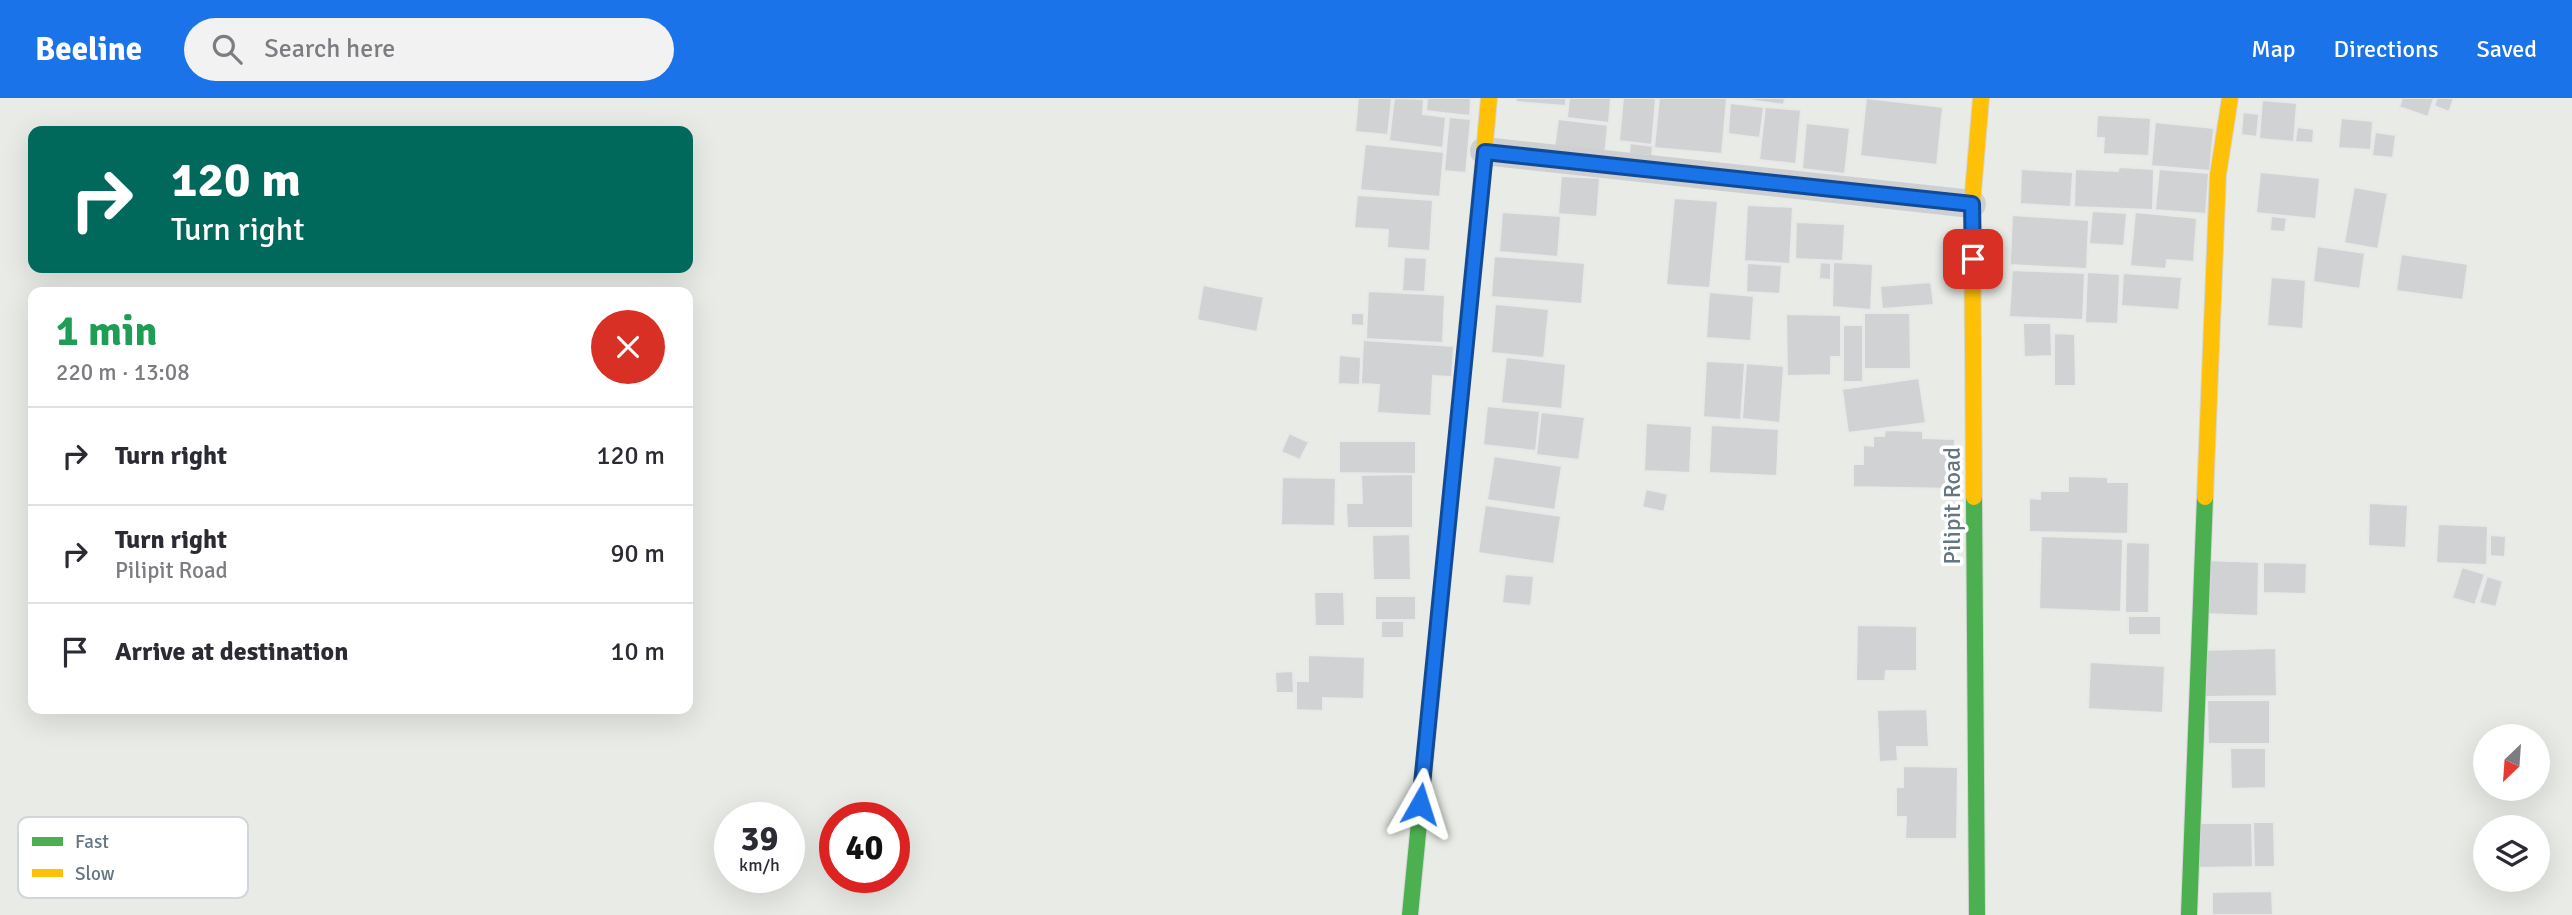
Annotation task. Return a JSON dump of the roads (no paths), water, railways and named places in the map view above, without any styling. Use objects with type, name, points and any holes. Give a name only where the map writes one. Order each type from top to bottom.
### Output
[{"type":"street","points":[[1410,915],[1489,98]]},
{"type":"street","name":"Pilipit Road","points":[[1977,915],[1972,204],[1981,98]]},
{"type":"street","points":[[2189,915],[2218,175],[2230,98]]},
{"type":"street","points":[[1485,152],[1972,204]]}]
